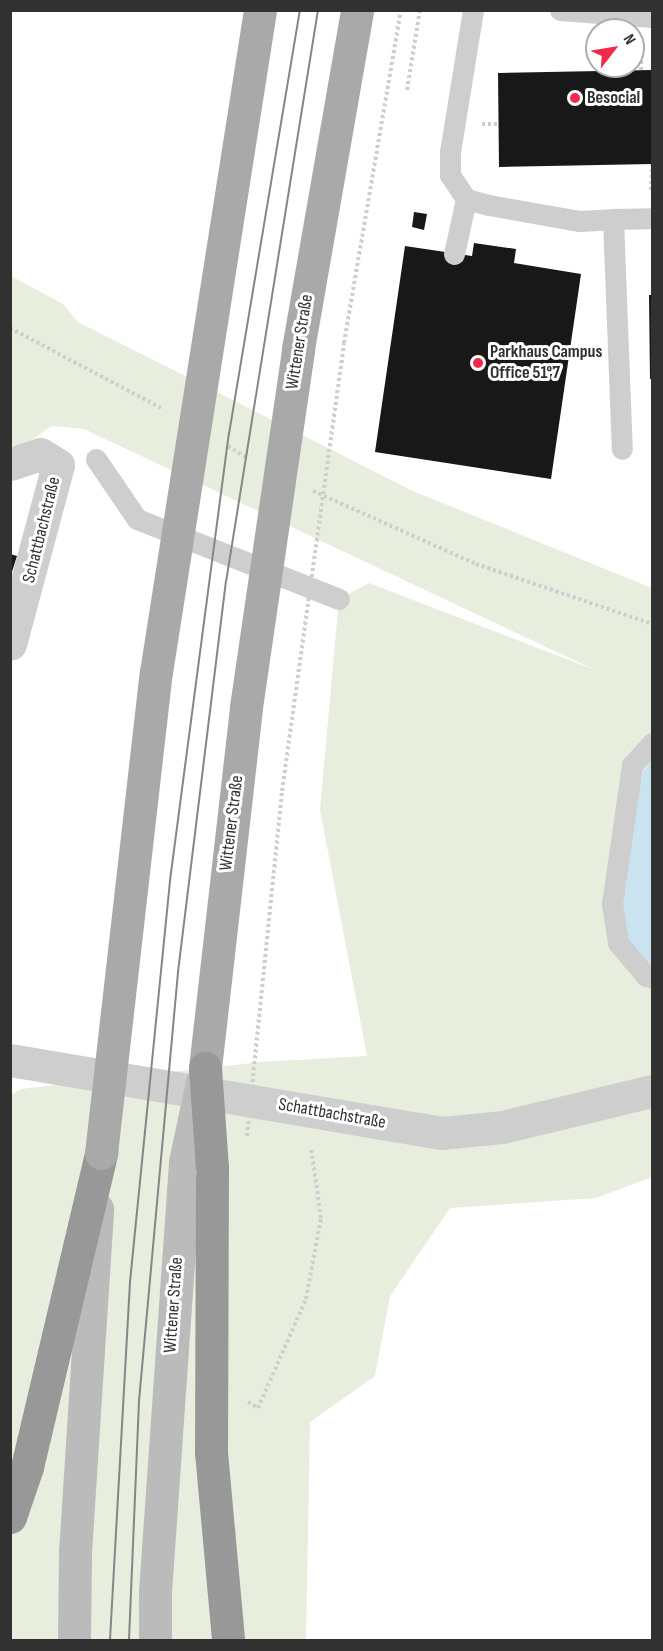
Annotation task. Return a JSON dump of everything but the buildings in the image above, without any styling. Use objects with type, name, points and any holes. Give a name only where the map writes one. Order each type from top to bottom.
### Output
[{"type":"highway","points":[[205,1068],[198,1165],[211,1452],[228,1641]]},
{"type":"highway","points":[[10,1517],[27,1467],[101,1153]]},
{"type":"main road","points":[[74,1641],[75,1552],[101,1153],[158,660],[260,10]]},
{"type":"main road","name":"Wittener Straße","points":[[205,1068],[248,696],[298,349],[357,10]]},
{"type":"main road","name":"Wittener Straße","points":[[155,1641],[155,1592],[198,1165]]},
{"type":"street","name":"Schattbachstraße","points":[[10,464],[40,454],[58,465],[10,644]]},
{"type":"street","name":"Schattbachstraße","points":[[10,1060],[441,1133],[502,1127],[652,1091]]},
{"type":"lane","points":[[472,10],[450,152],[450,176],[466,199],[532,215],[579,221],[652,218]]},
{"type":"lane","points":[[560,10],[652,17]]},
{"type":"lane","points":[[454,254],[466,199]]},
{"type":"lane","points":[[614,219],[622,449]]},
{"type":"lane","points":[[96,459],[137,519],[339,599]]},
{"type":"lane","points":[[652,743],[632,765],[612,904],[618,943],[646,975],[652,978]]},
{"type":"path","points":[[247,1146],[282,791],[344,343],[401,10]]},
{"type":"path","points":[[407,90],[420,10]]},
{"type":"path","points":[[650,182],[652,164]]},
{"type":"path","points":[[10,327],[172,414]]},
{"type":"path","points":[[222,443],[252,460]]},
{"type":"path","points":[[302,486],[476,564],[652,624]]},
{"type":"path","points":[[247,1393],[248,1405],[258,1408],[306,1299],[321,1218],[316,1167],[301,1109]]},
{"type":"green space","points":[[11,276],[63,304],[78,322],[413,491],[652,588],[652,1177],[596,1198],[450,1208],[390,1296],[375,1376],[310,1422],[306,1640],[11,1640],[11,1095],[21,1089],[260,1062],[367,1056],[320,810],[339,599],[369,583],[595,670],[84,429],[51,426],[22,447],[11,445]]},
{"type":"water","points":[[652,758],[652,969],[627,942],[622,910],[638,780]]},
{"type":"tram line","points":[[110,1640],[130,1282],[171,873],[229,434],[300,10]]},
{"type":"tram line","points":[[129,1640],[139,1401],[178,972],[226,582],[318,10]]},
{"type":"place","name":"Besocial","points":[[575,98]]},
{"type":"place","name":"Parkhaus Campus Office 51°7","points":[[478,363]]}]
